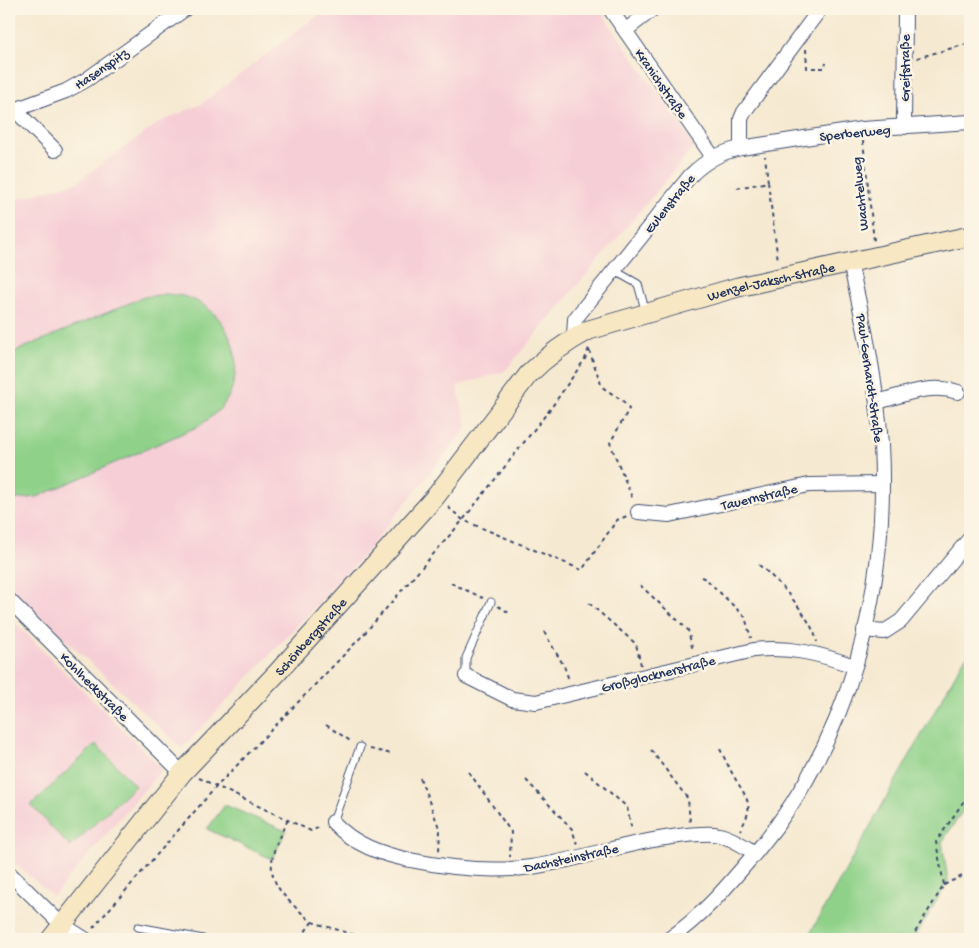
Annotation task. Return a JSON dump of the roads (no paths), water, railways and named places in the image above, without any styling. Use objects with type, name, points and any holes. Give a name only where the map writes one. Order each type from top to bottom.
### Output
[{"type":"street","name":"Hasenspitz","points":[[10,108],[66,91],[86,80],[185,9]]},
{"type":"street","name":"Kranichstraße","points":[[610,9],[713,157]]},
{"type":"street","points":[[626,30],[653,9]]},
{"type":"street","points":[[741,148],[741,119],[744,112],[820,9]]},
{"type":"street","name":"Greifstraße","points":[[904,126],[902,62],[905,9]]},
{"type":"street","points":[[10,108],[55,150]]},
{"type":"street","name":"Sperberweg","points":[[741,148],[862,129],[970,122]]},
{"type":"street","name":"Eulenstraße","points":[[582,334],[575,319],[690,176],[713,157],[726,151],[741,148]]},
{"type":"street","name":"Wenzel-Jaksch-Straße","points":[[582,334],[714,293],[970,236]]},
{"type":"street","name":"Paul-Gerhardt-Straße","points":[[669,939],[705,910],[777,827],[820,757],[839,715],[864,630],[877,557],[881,446],[868,343],[850,263]]},
{"type":"street","name":"Schönbergstraße","points":[[56,932],[184,771],[277,673],[436,496],[528,375],[545,358],[582,334]]},
{"type":"street","points":[[876,402],[928,389],[943,388],[958,392]]},
{"type":"street","name":"Tauernstraße","points":[[638,512],[658,515],[676,514],[809,485],[881,484]]},
{"type":"street","points":[[864,630],[884,632],[902,621],[970,538]]},
{"type":"street","name":"Kohlheckstraße","points":[[9,600],[184,771]]},
{"type":"street","name":"Großglocknerstraße","points":[[466,676],[494,692],[525,702],[574,694],[754,650],[788,648],[819,654],[854,666]]},
{"type":"street","name":"Dachsteinstraße","points":[[333,822],[360,844],[380,852],[436,866],[510,869],[534,867],[635,843],[691,834],[713,834],[734,841],[755,853]]},
{"type":"street","points":[[9,873],[56,932],[84,939]]},
{"type":"lane","points":[[615,271],[638,284],[646,313]]},
{"type":"lane","points":[[466,676],[466,658],[491,602]]},
{"type":"lane","points":[[333,822],[360,747]]},
{"type":"lane","points":[[138,927],[162,936],[204,939]]}]
